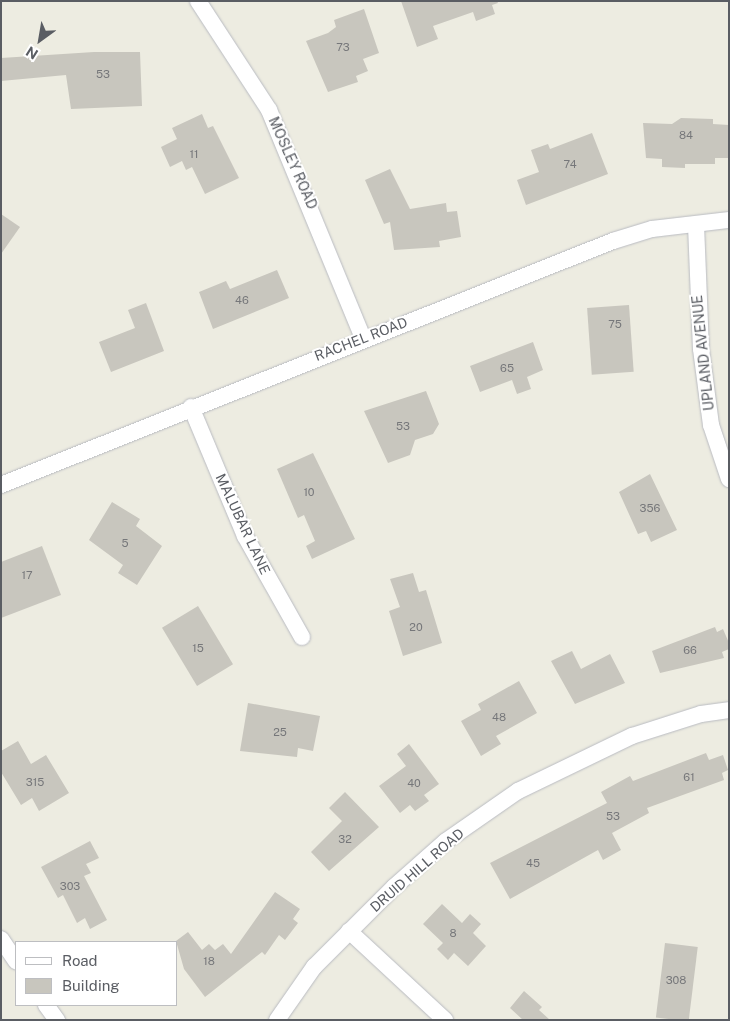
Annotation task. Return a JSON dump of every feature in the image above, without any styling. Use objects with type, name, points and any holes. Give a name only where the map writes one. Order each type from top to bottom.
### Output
[{"type":"street","name":"MOSLEY ROAD","points":[[198,1],[269,110],[363,338]]},
{"type":"street","name":"RACHEL ROAD","points":[[1,485],[363,338],[613,241],[652,228],[729,220]]},
{"type":"street","name":"UPLAND AVENUE","points":[[696,224],[701,349],[711,425],[729,479]]},
{"type":"street","name":"MALUBAR LANE","points":[[191,407],[246,536],[302,637]]},
{"type":"street","name":"DRUID HILL ROAD","points":[[277,1020],[314,967],[349,931],[446,841],[518,791],[632,736],[701,714],[729,710]]},
{"type":"street","points":[[349,931],[445,1020]]},
{"type":"street","points":[[1,939],[15,960]]},
{"type":"street","points":[[47,1006],[57,1020]]},
{"type":"building","points":[[401,1],[497,1],[498,3],[492,5],[495,14],[476,21],[473,12],[433,26],[438,39],[417,47]]},
{"type":"building","points":[[364,9],[379,53],[363,59],[368,71],[356,76],[358,82],[328,92],[306,41],[328,33],[336,27],[334,20]]},
{"type":"building","points":[[94,52],[140,52],[142,106],[71,109],[66,75],[1,81],[1,58]]},
{"type":"building","points":[[202,114],[208,128],[213,126],[239,178],[205,194],[192,167],[186,170],[182,161],[170,167],[161,147],[177,139],[172,128]]},
{"type":"building","points":[[681,118],[713,119],[713,124],[729,125],[729,158],[715,158],[715,164],[685,164],[685,168],[662,167],[662,159],[646,158],[643,123],[672,124]]},
{"type":"building","points":[[592,133],[608,174],[526,205],[517,180],[539,172],[531,150],[548,144],[550,149]]},
{"type":"building","points":[[390,169],[410,209],[446,203],[447,212],[457,211],[461,237],[439,241],[440,247],[394,250],[390,222],[384,224],[365,180]]},
{"type":"building","points":[[1,214],[20,227],[1,254]]},
{"type":"building","points":[[277,270],[289,298],[213,329],[199,292],[226,281],[230,289]]},
{"type":"building","points":[[146,303],[164,351],[111,372],[99,342],[135,328],[128,310]]},
{"type":"building","points":[[629,305],[634,372],[592,375],[587,308]]},
{"type":"building","points":[[533,342],[543,370],[527,377],[531,389],[517,394],[512,380],[480,392],[470,366]]},
{"type":"building","points":[[426,391],[439,424],[433,434],[415,440],[410,455],[388,463],[364,411]]},
{"type":"building","points":[[313,453],[355,539],[312,559],[306,546],[315,541],[304,515],[298,518],[277,469]]},
{"type":"building","points":[[650,474],[677,530],[651,542],[646,531],[638,534],[619,492]]},
{"type":"building","points":[[112,502],[140,519],[136,526],[162,546],[137,585],[118,573],[123,565],[89,540]]},
{"type":"building","points":[[42,546],[61,595],[1,618],[1,562]]},
{"type":"building","points":[[413,573],[419,592],[426,590],[442,643],[403,656],[389,611],[400,607],[390,579]]},
{"type":"building","points":[[198,606],[233,664],[197,686],[162,628]]},
{"type":"building","points":[[715,627],[717,632],[723,629],[729,643],[729,649],[722,652],[724,658],[660,673],[652,651]]},
{"type":"building","points":[[572,651],[581,669],[610,654],[625,683],[575,704],[551,661]]},
{"type":"building","points":[[519,681],[537,713],[496,736],[501,744],[481,756],[461,721],[481,710],[478,704]]},
{"type":"building","points":[[248,703],[320,716],[313,751],[298,748],[297,757],[240,751]]},
{"type":"building","points":[[18,741],[31,764],[46,755],[69,793],[39,811],[32,798],[21,805],[1,772],[1,751]]},
{"type":"building","points":[[409,744],[439,784],[424,795],[429,801],[415,811],[410,805],[400,813],[379,786],[406,766],[397,754]]},
{"type":"building","points":[[706,753],[709,760],[723,755],[728,770],[722,773],[724,780],[647,808],[649,813],[612,833],[621,850],[603,860],[598,850],[510,899],[490,863],[607,803],[601,792],[630,776],[633,781]]},
{"type":"building","points":[[345,792],[379,827],[329,871],[311,852],[342,821],[329,808]]},
{"type":"building","points":[[90,841],[99,858],[86,864],[91,873],[84,876],[107,920],[90,929],[85,918],[77,923],[63,895],[58,898],[41,867]]},
{"type":"building","points":[[275,892],[300,909],[293,919],[298,923],[285,940],[279,935],[265,955],[262,952],[205,997],[184,969],[178,941],[176,941],[188,932],[202,950],[209,944],[215,950],[223,944],[231,954]]},
{"type":"building","points":[[442,904],[462,923],[470,914],[481,924],[473,933],[486,946],[468,966],[454,953],[448,960],[437,949],[443,943],[423,924]]},
{"type":"building","points":[[665,943],[698,947],[689,1020],[656,1017]]},
{"type":"building","points":[[524,991],[542,1007],[539,1010],[550,1020],[523,1020],[510,1008]]}]
